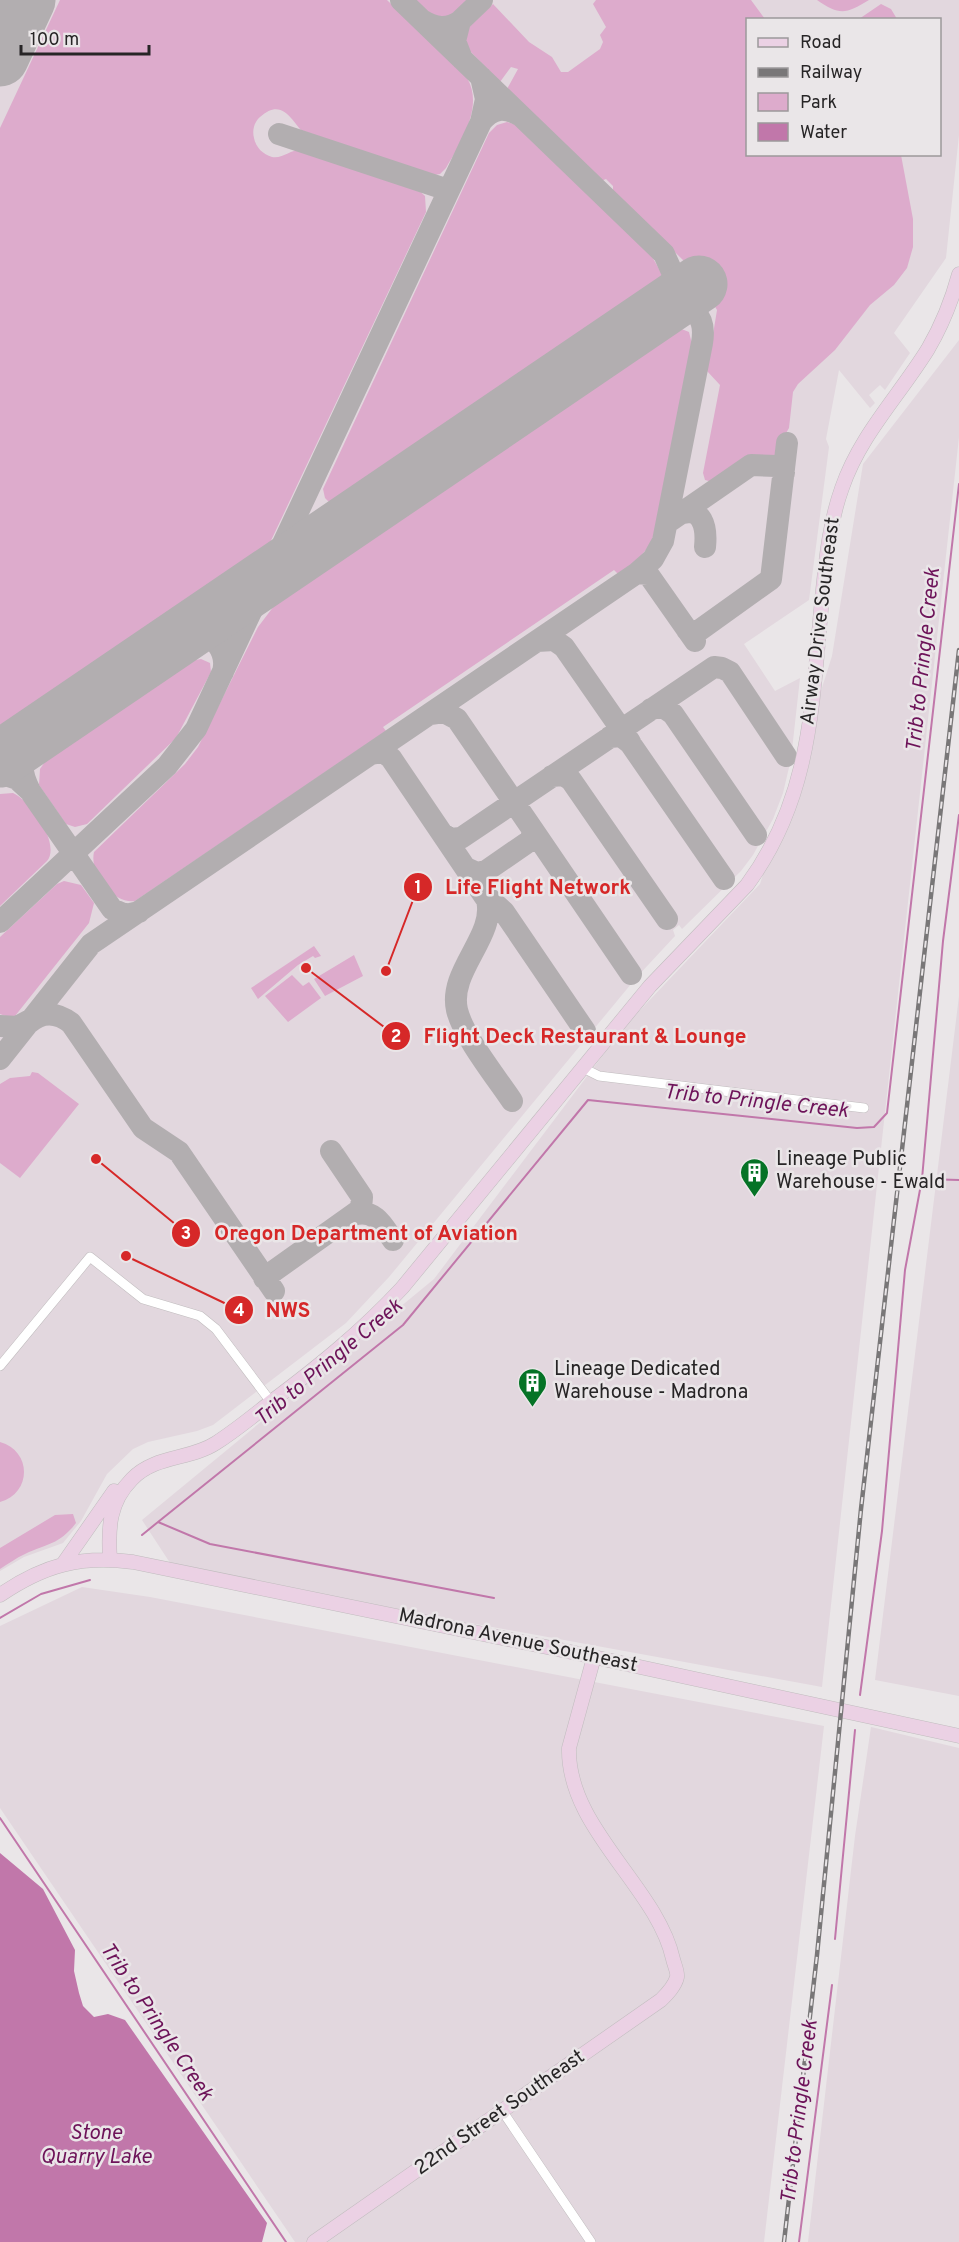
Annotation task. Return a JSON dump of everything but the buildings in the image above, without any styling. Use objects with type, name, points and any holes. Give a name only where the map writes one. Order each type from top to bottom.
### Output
[{"type":"street","name":"Airway Drive Southeast","points":[[69,1562],[116,1488],[152,1464],[214,1445],[367,1325],[402,1287],[663,971],[747,885],[763,862],[786,818],[798,784],[805,754],[827,552],[842,487],[864,440],[936,334],[951,300],[959,274]]},
{"type":"street","points":[[583,1068],[599,1076],[864,1108]]},
{"type":"street","points":[[0,1366],[90,1257],[143,1299],[200,1316],[216,1329],[271,1402]]},
{"type":"street","points":[[110,1559],[108,1530],[111,1512],[120,1492],[132,1478]]},
{"type":"street","name":"Madrona Avenue Southeast","points":[[1,1593],[31,1576],[69,1562],[110,1559],[218,1578],[959,1736]]},
{"type":"street","name":"22nd Street Southeast","points":[[315,2242],[662,2000],[677,1977],[670,1947],[582,1807],[573,1780],[569,1763],[569,1748],[594,1657]]},
{"type":"street","points":[[503,2112],[591,2242]]},
{"type":"shaded area","points":[[0,0],[959,0],[959,135],[946,258],[894,333],[910,353],[885,390],[880,385],[869,395],[875,403],[870,408],[839,370],[826,439],[829,447],[809,600],[744,644],[775,691],[800,678],[791,759],[783,793],[773,819],[753,855],[741,871],[682,929],[679,925],[673,930],[675,936],[636,978],[389,1277],[346,1323],[213,1425],[148,1442],[133,1449],[107,1474],[81,1521],[63,1543],[24,1557],[0,1571]]},
{"type":"shaded area","points":[[959,340],[959,437],[822,1687],[174,1569],[142,1520],[434,1279],[625,1026],[760,884],[832,656],[863,464]]},
{"type":"shaded area","points":[[959,996],[959,1696],[875,1680]]},
{"type":"shaded area","points":[[82,1587],[150,1597],[824,1726],[764,2242],[295,2242],[0,1808],[0,1626]]},
{"type":"shaded area","points":[[871,1727],[959,1748],[959,2242],[808,2242],[855,1836]]},
{"type":"green space","points":[[60,0],[387,0],[467,78],[472,89],[473,100],[472,112],[464,136],[452,158],[440,174],[429,176],[307,136],[282,110],[268,111],[258,119],[254,127],[254,138],[258,148],[266,154],[276,157],[299,150],[317,153],[414,186],[425,196],[426,212],[267,549],[255,562],[0,736],[0,128]]},
{"type":"green space","points":[[414,0],[467,0],[453,13],[441,17],[429,13]]},
{"type":"green space","points":[[596,0],[751,0],[764,18],[746,18],[746,156],[901,156],[913,219],[913,247],[907,268],[894,285],[870,305],[835,350],[798,384],[793,392],[789,428],[782,440],[777,458],[773,461],[750,461],[716,483],[705,480],[703,473],[720,385],[707,371],[717,310],[683,260],[613,192],[613,186],[606,179],[601,181],[507,89],[518,69],[511,67],[500,82],[465,46],[466,30],[493,4],[529,42],[552,57],[561,72],[568,72],[600,49],[603,42],[600,35],[606,27],[593,4]]},
{"type":"green space","points":[[817,0],[869,0],[849,10],[837,11]]},
{"type":"green space","points":[[881,4],[891,9],[896,18],[860,18]]},
{"type":"green space","points":[[507,122],[517,125],[651,255],[662,274],[660,283],[653,291],[342,503],[330,503],[325,498],[323,489],[489,133],[497,125]]},
{"type":"green space","points":[[674,326],[689,332],[692,344],[656,528],[642,555],[618,574],[614,570],[383,727],[386,731],[135,901],[119,898],[104,885],[95,869],[94,852],[185,764],[198,747],[258,627],[290,585]]},
{"type":"green space","points":[[201,659],[210,663],[211,672],[176,738],[87,824],[75,827],[66,824],[39,785],[40,769],[57,744],[174,664]]},
{"type":"green space","points":[[13,793],[28,805],[42,824],[50,844],[50,854],[47,861],[0,906],[0,794]]},
{"type":"green space","points":[[64,881],[81,885],[94,903],[89,923],[15,1016],[8,1017],[0,1014],[0,937],[57,884]]},
{"type":"green space","points":[[314,946],[321,956],[315,958],[313,956],[298,965],[258,999],[251,988]]},
{"type":"green space","points":[[354,955],[363,976],[325,996],[314,979]]},
{"type":"green space","points":[[292,975],[303,986],[309,982],[321,998],[288,1022],[265,996]]},
{"type":"green space","points":[[32,1072],[38,1073],[79,1104],[20,1178],[0,1163],[0,1084],[10,1078],[30,1076]]},
{"type":"green space","points":[[0,1442],[18,1454],[24,1472],[18,1490],[0,1502]]},
{"type":"green space","points":[[73,1514],[76,1523],[64,1536],[0,1569],[0,1548],[55,1515]]},
{"type":"water","name":"Stone Quarry Lake","points":[[0,1853],[43,1889],[75,1950],[74,1971],[83,2006],[94,2017],[108,2014],[125,2020],[267,2223],[262,2242],[0,2242]]},
{"type":"waterway","name":"Trib to Pringle Creek","points":[[158,1522],[403,1325],[588,1100],[857,1128],[874,1127],[887,1113],[959,484]]},
{"type":"waterway","name":"Trib to Pringle Creek","points":[[860,1695],[882,1531],[905,1270],[922,1179],[943,941],[959,815]]},
{"type":"waterway","name":"Trib to Pringle Creek","points":[[923,1179],[959,1180]]},
{"type":"waterway","name":"Trib to Pringle Creek","points":[[142,1535],[158,1522],[210,1544],[494,1598]]},
{"type":"waterway","name":"Trib to Pringle Creek","points":[[0,1618],[41,1594],[90,1580]]},
{"type":"waterway","name":"Trib to Pringle Creek","points":[[835,1939],[855,1730]]},
{"type":"waterway","name":"Trib to Pringle Creek","points":[[0,1818],[286,2242]]},
{"type":"waterway","name":"Trib to Pringle Creek","points":[[799,2242],[832,1985]]},
{"type":"taxiway","points":[[0,1059],[91,944],[637,573],[653,559],[663,541],[702,343],[700,318],[690,310],[666,306],[673,274],[664,254],[401,0]]},
{"type":"taxiway","points":[[460,21],[482,0]]},
{"type":"taxiway","points":[[0,32],[19,17]]},
{"type":"taxiway","points":[[422,20],[441,27],[460,21],[455,41],[462,59]]},
{"type":"taxiway","points":[[481,77],[486,99],[481,122],[490,113],[500,110],[521,116]]},
{"type":"taxiway","points":[[0,922],[167,766],[196,729],[481,122]]},
{"type":"taxiway","points":[[279,134],[448,190]]},
{"type":"taxiway","points":[[687,630],[697,632],[771,579],[787,443]]},
{"type":"taxiway","points":[[667,523],[751,465],[776,466],[784,473]]},
{"type":"taxiway","points":[[677,515],[686,512],[698,515],[704,526],[705,547]]},
{"type":"taxiway","points":[[637,573],[648,574],[695,641]]},
{"type":"taxiway","points":[[174,641],[192,634],[207,636],[218,645],[221,651],[223,672]]},
{"type":"taxiway","points":[[537,641],[554,640],[564,647],[630,742]]},
{"type":"taxiway","points":[[442,833],[450,839],[461,838],[714,667],[730,672],[786,756]]},
{"type":"taxiway","points":[[651,709],[663,707],[673,714],[756,835]]},
{"type":"taxiway","points":[[430,714],[444,712],[457,719],[533,830],[531,840],[486,871],[477,873],[466,868]]},
{"type":"taxiway","points":[[30,791],[25,780],[23,763],[28,750],[45,729]]},
{"type":"taxiway","points":[[610,737],[621,736],[630,743],[724,879]]},
{"type":"taxiway","points":[[371,754],[383,752],[391,758],[487,900],[488,913],[485,927],[459,981],[456,996],[457,1010],[473,1044],[512,1101]]},
{"type":"taxiway","points":[[0,773],[17,779],[30,791],[112,909],[126,915],[139,912]]},
{"type":"taxiway","points":[[552,776],[563,775],[571,780],[667,919]]},
{"type":"taxiway","points":[[533,830],[631,974]]},
{"type":"taxiway","points":[[483,893],[504,912],[585,1031]]},
{"type":"taxiway","points":[[29,1023],[39,1016],[50,1014],[71,1023],[143,1128],[179,1152],[274,1291]]},
{"type":"taxiway","points":[[0,1026],[17,1027],[32,1019]]},
{"type":"taxiway","points":[[264,1278],[361,1209],[362,1197],[331,1151]]},
{"type":"taxiway","points":[[357,1214],[364,1213],[374,1217],[393,1240]]},
{"type":"runway","points":[[0,58],[27,0]]},
{"type":"runway","points":[[0,759],[699,284]]},
{"type":"railway","points":[[784,2242],[817,1955],[861,1509],[959,650]]},
{"type":"place","name":"Flight Deck Restaurant & Lounge","points":[[306,968]]},
{"type":"place","name":"Life Flight Network","points":[[386,971]]},
{"type":"place","name":"Oregon Department of Aviation","points":[[96,1159]]},
{"type":"place","name":"Lineage Public Warehouse - Ewald","points":[[755,1198]]},
{"type":"place","name":"NWS","points":[[126,1256]]},
{"type":"place","name":"Lineage Dedicated Warehouse - Madrona","points":[[533,1408]]}]
